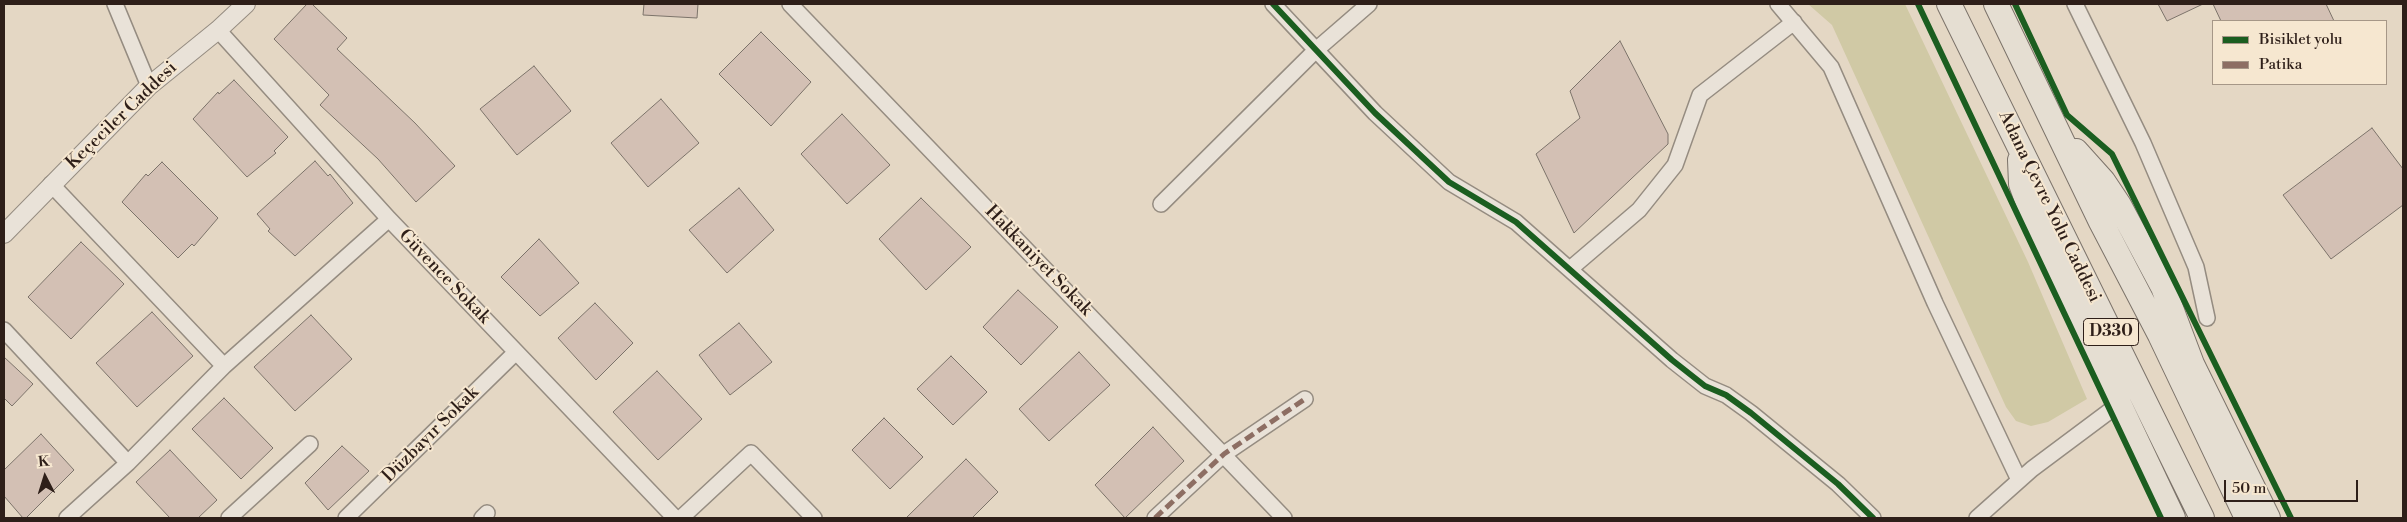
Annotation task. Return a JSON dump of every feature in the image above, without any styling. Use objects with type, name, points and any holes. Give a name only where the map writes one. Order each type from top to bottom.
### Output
[{"type":"highway","name":"Adana Çevre Yolu Caddesi","points":[[1948,4],[2202,518]]},
{"type":"highway","name":"D330","points":[[1996,4],[2101,222],[2160,335],[2247,518]]},
{"type":"highway","points":[[2058,132],[2088,164],[2119,205],[2163,287],[2192,364],[2268,518]]},
{"type":"highway","points":[[2019,146],[2021,184],[2060,282],[2174,518]]},
{"type":"street","points":[[115,4],[149,86]]},
{"type":"street","name":"Keçeciler Caddesi","points":[[4,234],[149,86],[218,30],[246,4]]},
{"type":"street","name":"Hakkaniyet Sokak","points":[[790,4],[1284,518]]},
{"type":"street","points":[[1273,4],[1375,113],[1449,182],[1516,222],[1672,360],[1706,386],[1726,396],[1751,413],[1838,484],[1873,518]]},
{"type":"street","points":[[1161,204],[1316,50],[1369,4]]},
{"type":"street","points":[[1778,4],[1831,67],[1935,303],[2020,480]]},
{"type":"street","points":[[2075,4],[2143,143],[2196,267],[2207,318]]},
{"type":"street","points":[[1570,269],[1639,210],[1675,165],[1700,95],[1794,22]]},
{"type":"street","name":"Güvence Sokak","points":[[218,30],[389,219],[675,518]]},
{"type":"street","points":[[51,184],[224,366]]},
{"type":"street","points":[[66,518],[128,463],[224,366],[389,219]]},
{"type":"street","points":[[4,330],[128,463]]},
{"type":"street","name":"Düzbayır Sokak","points":[[346,518],[516,352]]},
{"type":"street","points":[[1156,518],[1224,454],[1305,399]]},
{"type":"street","points":[[1977,518],[2020,480],[2119,404]]},
{"type":"street","points":[[229,518],[310,444]]},
{"type":"street","points":[[680,518],[751,453],[814,518]]},
{"type":"shaded area","points":[[1808,4],[1905,4],[2028,262],[2087,399],[2048,422],[2031,426],[2016,421],[2006,407],[1832,25]]},
{"type":"building","points":[[307,4],[312,4],[347,38],[337,49],[415,123],[455,166],[416,202],[378,159],[320,105],[329,95],[274,39]]},
{"type":"building","points":[[644,4],[698,4],[697,18],[643,15]]},
{"type":"building","points":[[2158,4],[2203,4],[2167,21]]},
{"type":"building","points":[[2213,4],[2326,4],[2334,20],[2221,20]]},
{"type":"building","points":[[761,32],[811,82],[771,126],[719,74]]},
{"type":"building","points":[[1620,41],[1668,134],[1668,144],[1574,233],[1536,154],[1580,118],[1570,91]]},
{"type":"building","points":[[534,66],[571,111],[517,155],[480,109]]},
{"type":"building","points":[[234,80],[288,137],[274,151],[276,153],[247,177],[193,119],[218,92],[219,94]]},
{"type":"building","points":[[661,99],[699,143],[648,187],[611,143]]},
{"type":"building","points":[[842,114],[890,165],[847,204],[801,154]]},
{"type":"building","points":[[2372,128],[2403,169],[2403,205],[2331,259],[2283,195]]},
{"type":"building","points":[[315,161],[328,176],[330,174],[353,203],[295,256],[268,231],[270,229],[257,214]]},
{"type":"building","points":[[162,162],[218,218],[194,246],[192,244],[178,258],[122,202],[146,174],[148,176]]},
{"type":"building","points":[[739,188],[774,230],[727,273],[689,230]]},
{"type":"building","points":[[921,198],[971,247],[926,290],[879,239]]},
{"type":"building","points":[[539,239],[579,283],[540,316],[501,277]]},
{"type":"building","points":[[81,242],[124,284],[71,339],[28,297]]},
{"type":"building","points":[[1018,290],[1058,327],[1021,365],[983,327]]},
{"type":"building","points":[[595,303],[633,343],[596,380],[558,338]]},
{"type":"building","points":[[152,312],[193,356],[137,407],[96,363]]},
{"type":"building","points":[[311,315],[352,359],[295,411],[254,367]]},
{"type":"building","points":[[739,323],[772,362],[730,395],[699,355]]},
{"type":"building","points":[[1079,352],[1110,385],[1049,441],[1019,409]]},
{"type":"building","points":[[951,356],[987,392],[953,425],[917,389]]},
{"type":"building","points":[[4,357],[33,384],[12,406],[4,398]]},
{"type":"building","points":[[657,371],[702,419],[658,460],[613,412]]},
{"type":"building","points":[[224,398],[273,448],[241,479],[192,429]]},
{"type":"building","points":[[884,418],[923,457],[890,489],[852,450]]},
{"type":"building","points":[[1153,427],[1184,461],[1125,518],[1095,485]]},
{"type":"building","points":[[41,434],[74,470],[26,518],[23,518],[4,496],[4,470]]},
{"type":"building","points":[[342,446],[369,471],[328,510],[305,483]]},
{"type":"building","points":[[170,450],[217,500],[198,518],[170,518],[136,482]]},
{"type":"building","points":[[966,459],[998,492],[972,518],[906,518]]},
{"type":"marked path","points":[[1155,518],[1224,454],[1305,399]]},
{"type":"cycle path","points":[[1273,4],[1375,113],[1449,182],[1516,222],[1672,360],[1705,386],[1726,395],[1751,413],[1838,484],[1873,518]]},
{"type":"cycle path","points":[[1918,4],[2161,518]]},
{"type":"cycle path","points":[[2015,4],[2067,115],[2112,154],[2291,518]]}]
